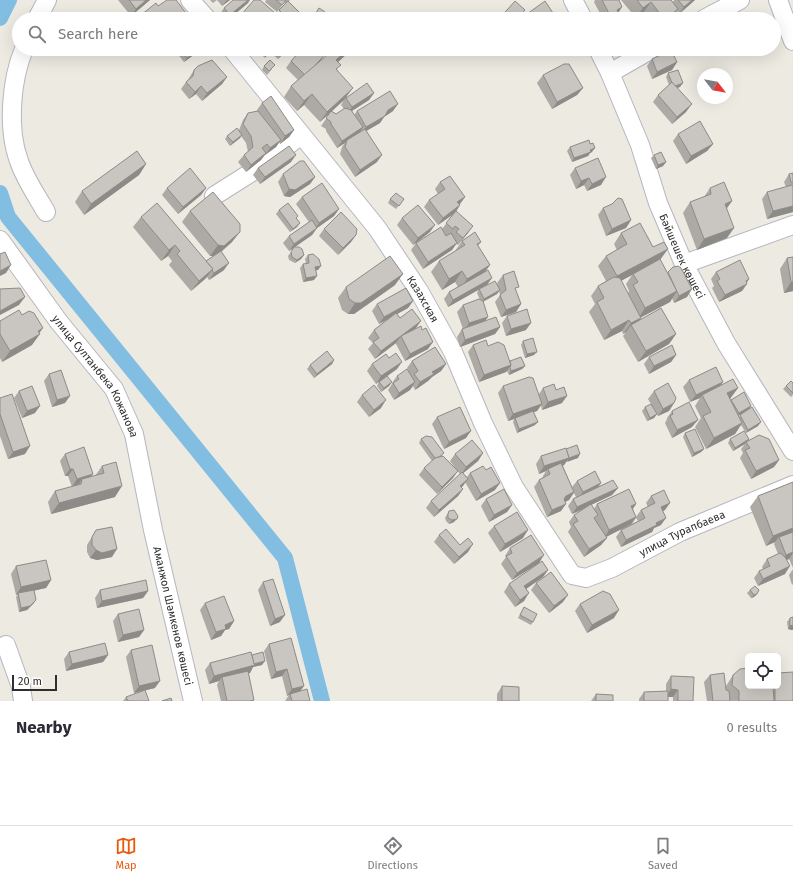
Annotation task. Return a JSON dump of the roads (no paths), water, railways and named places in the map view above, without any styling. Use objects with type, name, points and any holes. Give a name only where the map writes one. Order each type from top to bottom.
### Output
[{"type":"street","points":[[41,12],[47,0]]},
{"type":"street","points":[[190,0],[201,12]]},
{"type":"street","points":[[573,0],[579,12]]},
{"type":"street","points":[[717,12],[740,0]]},
{"type":"street","points":[[778,0],[793,41]]},
{"type":"street","points":[[21,56],[18,62],[15,83],[12,122],[14,144],[19,162],[46,212]]},
{"type":"street","name":"Казахская","points":[[238,56],[377,228],[419,291],[453,352],[483,423],[514,487],[572,575]]},
{"type":"street","name":"Бәйшешек көшесі","points":[[602,56],[640,145],[658,203],[684,264],[726,343],[793,451]]},
{"type":"street","points":[[610,73],[640,56]]},
{"type":"street","points":[[214,196],[263,165],[301,135]]},
{"type":"street","points":[[684,264],[793,225]]},
{"type":"street","name":"улица Султанбека Кожанова","points":[[0,240],[60,322],[114,389],[134,434],[153,530]]},
{"type":"street","name":"улица Турапбаева","points":[[572,575],[586,578],[612,568],[680,532],[793,485]]},
{"type":"street","name":"Аманжол Шәмкенов көшесі","points":[[153,530],[193,701]]},
{"type":"street","points":[[6,645],[21,687],[22,701]]},
{"type":"waterway","points":[[0,18],[9,0]]},
{"type":"waterway","points":[[0,193],[8,217],[285,558],[322,701]]}]
